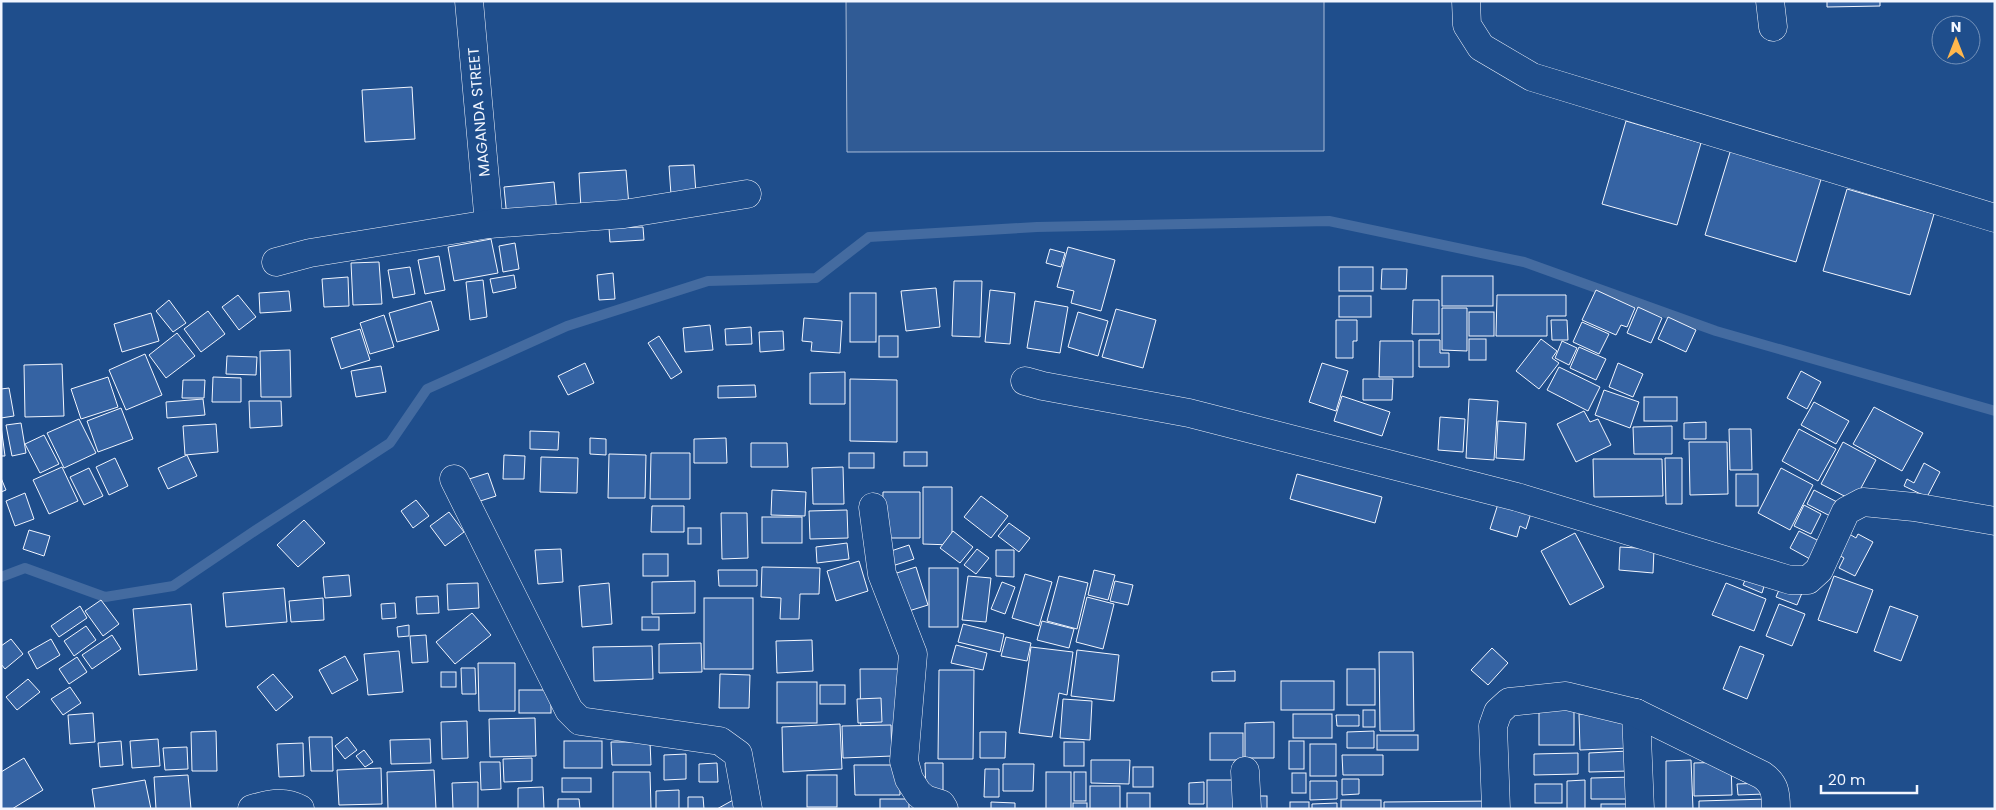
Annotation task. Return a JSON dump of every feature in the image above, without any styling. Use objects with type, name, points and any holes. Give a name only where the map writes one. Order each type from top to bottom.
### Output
[{"type":"street","name":"MAGANDA STREET","points":[[469,1],[489,224]]},
{"type":"street","points":[[1466,1],[1467,25],[1481,47],[1532,76],[1995,218]]},
{"type":"street","points":[[276,262],[310,253],[489,224],[624,214],[748,194]]},
{"type":"street","points":[[1025,381],[1189,413],[1517,497],[1790,580],[1808,580],[1819,570],[1846,511],[1863,502],[1914,507],[1995,521]]},
{"type":"street","points":[[454,479],[569,710],[580,721],[720,741],[738,754],[748,809]]},
{"type":"street","points":[[874,507],[882,574],[913,654],[904,761],[909,779],[918,793],[925,799],[941,804],[944,809]]},
{"type":"street","points":[[1496,809],[1494,726],[1498,712],[1509,702],[1566,696],[1636,713],[1762,775],[1770,781],[1776,791],[1776,809]]},
{"type":"street","points":[[1636,713],[1640,809]]},
{"type":"street","points":[[1245,770],[1247,809]]},
{"type":"street","points":[[252,809],[276,803],[291,804],[300,809]]},
{"type":"shaded area","points":[[846,1],[1324,1],[1324,151],[847,152]]},
{"type":"building","points":[[1827,1],[1880,1],[1880,6],[1827,7]]},
{"type":"building","points":[[412,87],[415,139],[365,142],[362,90]]},
{"type":"building","points":[[1626,121],[1701,143],[1677,225],[1602,204]]},
{"type":"building","points":[[1731,149],[1822,176],[1796,262],[1705,235]]},
{"type":"building","points":[[694,165],[696,194],[671,195],[669,166]]},
{"type":"building","points":[[626,170],[629,206],[581,209],[579,173]]},
{"type":"building","points":[[554,182],[557,213],[507,218],[504,187]]},
{"type":"building","points":[[1847,189],[1934,214],[1910,295],[1823,271]]},
{"type":"building","points":[[643,227],[644,240],[610,242],[609,228]]},
{"type":"building","points":[[491,239],[498,273],[454,281],[448,247]]},
{"type":"building","points":[[515,243],[519,269],[503,272],[499,246]]},
{"type":"building","points":[[1068,247],[1115,260],[1101,311],[1071,303],[1074,291],[1057,287]]},
{"type":"building","points":[[1050,249],[1065,253],[1061,267],[1046,263]]},
{"type":"building","points":[[439,256],[445,290],[425,294],[418,260]]},
{"type":"building","points":[[379,262],[382,304],[353,305],[351,263]]},
{"type":"building","points":[[410,267],[415,294],[393,298],[388,270]]},
{"type":"building","points":[[1339,267],[1373,267],[1373,291],[1339,291]]},
{"type":"building","points":[[1382,269],[1407,269],[1406,289],[1381,289]]},
{"type":"building","points":[[613,273],[615,299],[599,300],[597,275]]},
{"type":"building","points":[[514,275],[516,288],[493,293],[490,279]]},
{"type":"building","points":[[1442,276],[1493,276],[1493,306],[1442,306]]},
{"type":"building","points":[[348,277],[349,306],[324,307],[322,279]]},
{"type":"building","points":[[483,280],[487,317],[470,320],[466,282]]},
{"type":"building","points":[[954,281],[982,281],[980,337],[952,336]]},
{"type":"building","points":[[936,288],[940,327],[906,331],[901,291]]},
{"type":"building","points":[[990,290],[1015,293],[1010,344],[985,342]]},
{"type":"building","points":[[1596,290],[1635,308],[1627,327],[1621,325],[1616,335],[1582,320]]},
{"type":"building","points":[[289,291],[291,311],[260,313],[259,293]]},
{"type":"building","points":[[850,293],[876,293],[876,342],[850,342]]},
{"type":"building","points":[[238,295],[256,317],[239,330],[222,307]]},
{"type":"building","points":[[1497,295],[1566,295],[1566,316],[1547,316],[1547,336],[1496,336]]},
{"type":"building","points":[[1339,296],[1371,296],[1371,317],[1339,317]]},
{"type":"building","points":[[169,300],[186,323],[173,332],[156,311]]},
{"type":"building","points":[[1413,300],[1439,300],[1439,334],[1412,334]]},
{"type":"building","points":[[431,301],[439,330],[397,342],[389,313]]},
{"type":"building","points":[[1035,301],[1068,307],[1060,353],[1027,348]]},
{"type":"building","points":[[1638,307],[1662,318],[1651,343],[1627,333]]},
{"type":"building","points":[[1442,308],[1467,308],[1467,351],[1442,350]]},
{"type":"building","points":[[1116,309],[1156,320],[1143,368],[1102,357]]},
{"type":"building","points":[[208,311],[225,334],[201,352],[184,329]]},
{"type":"building","points":[[1078,312],[1108,321],[1098,356],[1068,347]]},
{"type":"building","points":[[1469,312],[1494,312],[1494,336],[1469,336]]},
{"type":"building","points":[[151,313],[159,341],[122,352],[114,324]]},
{"type":"building","points":[[384,315],[394,347],[370,354],[360,323]]},
{"type":"building","points":[[1668,317],[1696,330],[1686,352],[1658,339]]},
{"type":"building","points":[[804,318],[842,321],[840,353],[811,351],[812,342],[802,341]]},
{"type":"building","points":[[1336,320],[1357,320],[1357,341],[1353,341],[1353,358],[1336,358]]},
{"type":"building","points":[[1551,320],[1567,320],[1568,340],[1552,340]]},
{"type":"building","points":[[1582,322],[1609,334],[1599,354],[1573,342]]},
{"type":"building","points":[[710,325],[713,350],[685,352],[683,328]]},
{"type":"building","points":[[751,327],[752,344],[726,345],[725,329]]},
{"type":"building","points":[[360,329],[370,360],[341,369],[331,338]]},
{"type":"building","points":[[783,331],[784,350],[760,352],[759,332]]},
{"type":"building","points":[[177,333],[195,356],[166,378],[149,355]]},
{"type":"building","points":[[659,336],[682,372],[671,379],[648,343]]},
{"type":"building","points":[[879,336],[898,336],[898,357],[879,357]]},
{"type":"building","points":[[1469,339],[1486,339],[1486,360],[1469,360]]},
{"type":"building","points":[[1541,339],[1557,351],[1552,358],[1559,363],[1539,389],[1516,371]]},
{"type":"building","points":[[1419,340],[1440,340],[1440,353],[1449,353],[1449,367],[1419,367]]},
{"type":"building","points":[[1380,341],[1413,341],[1413,377],[1379,377]]},
{"type":"building","points":[[1562,341],[1577,348],[1569,365],[1555,358]]},
{"type":"building","points":[[1579,347],[1606,359],[1596,380],[1570,368]]},
{"type":"building","points":[[290,350],[291,397],[261,397],[260,351]]},
{"type":"building","points":[[145,354],[162,395],[126,410],[109,370]]},
{"type":"building","points":[[227,356],[257,357],[256,375],[226,374]]},
{"type":"building","points":[[585,363],[594,383],[568,395],[558,376]]},
{"type":"building","points":[[1322,363],[1348,371],[1336,411],[1309,402]]},
{"type":"building","points":[[1618,363],[1643,374],[1633,397],[1609,387]]},
{"type":"building","points":[[62,364],[64,416],[25,417],[24,365]]},
{"type":"building","points":[[381,366],[386,392],[356,397],[351,371]]},
{"type":"building","points":[[1559,367],[1600,387],[1588,411],[1547,390]]},
{"type":"building","points":[[1801,371],[1821,382],[1807,409],[1787,398]]},
{"type":"building","points":[[845,372],[845,404],[810,404],[810,373]]},
{"type":"building","points":[[108,377],[118,407],[81,419],[71,389]]},
{"type":"building","points":[[213,377],[241,378],[241,402],[212,402]]},
{"type":"building","points":[[850,379],[897,380],[897,442],[850,441]]},
{"type":"building","points":[[1363,379],[1393,379],[1392,400],[1363,400]]},
{"type":"building","points":[[183,380],[205,380],[204,398],[182,398]]},
{"type":"building","points":[[755,385],[756,397],[718,398],[718,386]]},
{"type":"building","points":[[9,388],[14,416],[1,418],[1,389]]},
{"type":"building","points":[[1604,390],[1639,402],[1630,428],[1595,415]]},
{"type":"building","points":[[1342,396],[1390,412],[1382,436],[1334,421]]},
{"type":"building","points":[[1644,397],[1677,397],[1677,421],[1644,421]]},
{"type":"building","points":[[203,399],[205,415],[167,418],[166,402]]},
{"type":"building","points":[[1469,399],[1498,401],[1494,460],[1466,458]]},
{"type":"building","points":[[249,401],[281,401],[282,426],[250,428]]},
{"type":"building","points":[[1814,402],[1849,421],[1836,444],[1801,425]]},
{"type":"building","points":[[1874,407],[1923,433],[1902,471],[1853,444]]},
{"type":"building","points":[[121,408],[133,439],[98,452],[87,421]]},
{"type":"building","points":[[1584,411],[1590,422],[1598,419],[1611,445],[1576,462],[1557,424]]},
{"type":"building","points":[[1440,417],[1465,419],[1463,452],[1438,450]]},
{"type":"building","points":[[79,419],[96,453],[64,468],[47,433]]},
{"type":"building","points":[[1498,421],[1526,423],[1524,460],[1496,458]]},
{"type":"building","points":[[1706,422],[1706,439],[1684,439],[1684,423]]},
{"type":"building","points":[[21,423],[26,453],[12,456],[6,425]]},
{"type":"building","points":[[216,424],[218,452],[185,455],[183,426]]},
{"type":"building","points":[[1,426],[5,456],[1,456]]},
{"type":"building","points":[[1672,426],[1672,454],[1634,454],[1633,427]]},
{"type":"building","points":[[1729,429],[1751,429],[1752,470],[1730,470]]},
{"type":"building","points":[[1799,429],[1836,449],[1818,481],[1782,461]]},
{"type":"building","points":[[530,431],[559,432],[558,450],[530,449]]},
{"type":"building","points":[[44,435],[59,464],[40,473],[25,444]]},
{"type":"building","points":[[590,438],[606,439],[606,455],[590,454]]},
{"type":"building","points":[[726,438],[727,463],[694,463],[694,439]]},
{"type":"building","points":[[1689,442],[1727,442],[1728,494],[1690,495]]},
{"type":"building","points":[[1843,442],[1876,460],[1854,501],[1821,484]]},
{"type":"building","points":[[751,443],[787,443],[788,467],[751,467]]},
{"type":"building","points":[[904,452],[927,452],[927,466],[904,466]]},
{"type":"building","points":[[651,453],[690,453],[690,499],[650,499]]},
{"type":"building","points":[[849,453],[874,453],[874,468],[849,468]]},
{"type":"building","points":[[609,454],[646,455],[645,498],[608,498]]},
{"type":"building","points":[[187,455],[197,476],[168,489],[158,468]]},
{"type":"building","points":[[504,455],[525,456],[524,479],[503,479]]},
{"type":"building","points":[[541,457],[578,458],[577,493],[540,492]]},
{"type":"building","points":[[115,458],[128,486],[109,495],[96,467]]},
{"type":"building","points":[[1665,458],[1682,458],[1682,504],[1666,504]]},
{"type":"building","points":[[1593,459],[1662,459],[1663,496],[1594,497]]},
{"type":"building","points":[[1924,463],[1940,472],[1927,497],[1904,486],[1907,479],[1914,483]]},
{"type":"building","points":[[62,467],[78,501],[49,514],[33,480]]},
{"type":"building","points":[[843,467],[844,504],[813,504],[812,468]]},
{"type":"building","points":[[89,468],[103,496],[84,505],[70,477]]},
{"type":"building","points":[[1781,468],[1813,485],[1790,530],[1758,513]]},
{"type":"building","points":[[488,473],[496,496],[474,503],[466,480]]},
{"type":"building","points":[[1297,474],[1382,497],[1375,523],[1290,499]]},
{"type":"building","points":[[1736,474],[1758,474],[1758,506],[1736,506]]},
{"type":"building","points":[[1,478],[6,490],[1,492]]},
{"type":"building","points":[[923,487],[952,487],[952,545],[923,544]]},
{"type":"building","points":[[772,490],[806,492],[805,516],[771,515]]},
{"type":"building","points":[[1814,490],[1839,503],[1832,517],[1807,504]]},
{"type":"building","points":[[883,492],[920,492],[920,538],[882,538]]},
{"type":"building","points":[[25,493],[34,519],[15,526],[6,501]]},
{"type":"building","points":[[981,496],[1008,516],[991,538],[964,517]]},
{"type":"building","points":[[416,500],[429,516],[413,528],[401,511]]},
{"type":"building","points":[[1498,504],[1531,513],[1526,529],[1520,526],[1517,537],[1490,529]]},
{"type":"building","points":[[1804,505],[1821,514],[1811,534],[1794,526]]},
{"type":"building","points":[[652,506],[684,506],[684,532],[651,532]]},
{"type":"building","points":[[847,510],[848,538],[810,539],[809,511]]},
{"type":"building","points":[[449,512],[464,532],[445,546],[430,526]]},
{"type":"building","points":[[721,513],[747,513],[748,558],[722,559]]},
{"type":"building","points":[[762,517],[802,517],[802,543],[762,543]]},
{"type":"building","points":[[304,520],[325,543],[298,567],[277,545]]},
{"type":"building","points":[[1009,523],[1030,538],[1019,552],[998,536]]},
{"type":"building","points":[[688,528],[701,528],[701,544],[688,544]]},
{"type":"building","points":[[29,530],[50,536],[44,556],[23,549]]},
{"type":"building","points":[[953,531],[973,547],[960,563],[940,548]]},
{"type":"building","points":[[1799,531],[1819,541],[1810,559],[1790,548]]},
{"type":"building","points":[[1846,532],[1856,538],[1858,534],[1873,542],[1855,576],[1839,568],[1844,558],[1835,553]]},
{"type":"building","points":[[1575,533],[1604,587],[1570,605],[1541,551]]},
{"type":"building","points":[[847,543],[849,559],[817,563],[816,547]]},
{"type":"building","points":[[909,545],[914,559],[886,568],[882,554]]},
{"type":"building","points":[[1620,547],[1654,549],[1653,573],[1619,570]]},
{"type":"building","points":[[561,549],[563,582],[538,584],[535,550]]},
{"type":"building","points":[[977,549],[989,558],[976,574],[964,565]]},
{"type":"building","points":[[996,550],[1014,550],[1014,577],[996,576]]},
{"type":"building","points":[[643,554],[668,554],[668,576],[643,576]]},
{"type":"building","points":[[859,561],[868,591],[836,601],[827,571]]},
{"type":"building","points":[[762,567],[820,568],[819,594],[800,594],[799,619],[780,619],[781,598],[761,597]]},
{"type":"building","points":[[916,567],[928,605],[899,614],[887,576]]},
{"type":"building","points":[[929,568],[958,568],[958,627],[929,627]]},
{"type":"building","points":[[718,570],[757,570],[757,586],[719,586]]},
{"type":"building","points":[[1094,570],[1115,575],[1108,600],[1088,595]]},
{"type":"building","points":[[1025,574],[1052,582],[1039,626],[1012,618]]},
{"type":"building","points":[[349,575],[351,596],[325,598],[323,577]]},
{"type":"building","points":[[1747,575],[1765,583],[1762,593],[1743,585]]},
{"type":"building","points":[[968,576],[991,578],[986,622],[962,620]]},
{"type":"building","points":[[1059,576],[1088,583],[1077,629],[1047,621]]},
{"type":"building","points":[[1834,576],[1873,590],[1857,633],[1818,620]]},
{"type":"building","points":[[695,581],[695,613],[652,614],[652,582]]},
{"type":"building","points":[[1115,581],[1133,585],[1128,605],[1110,601]]},
{"type":"building","points":[[1002,582],[1015,587],[1005,614],[991,609]]},
{"type":"building","points":[[478,583],[479,608],[448,610],[447,584]]},
{"type":"building","points":[[609,583],[612,624],[582,627],[579,586]]},
{"type":"building","points":[[1726,583],[1766,599],[1754,631],[1712,615]]},
{"type":"building","points":[[1781,585],[1802,593],[1797,605],[1776,597]]},
{"type":"building","points":[[284,588],[287,622],[226,627],[223,593]]},
{"type":"building","points":[[438,596],[439,613],[417,614],[416,597]]},
{"type":"building","points":[[1087,597],[1114,604],[1103,649],[1076,642]]},
{"type":"building","points":[[323,598],[324,620],[291,622],[289,601]]},
{"type":"building","points":[[704,598],[753,598],[753,669],[704,669]]},
{"type":"building","points":[[101,600],[119,624],[103,636],[85,611]]},
{"type":"building","points":[[395,603],[396,618],[382,619],[381,604]]},
{"type":"building","points":[[191,604],[197,670],[139,675],[133,609]]},
{"type":"building","points":[[1779,604],[1805,614],[1792,646],[1766,636]]},
{"type":"building","points":[[80,606],[87,618],[59,637],[51,626]]},
{"type":"building","points":[[1890,606],[1918,616],[1901,661],[1874,651]]},
{"type":"building","points":[[472,613],[491,635],[455,664],[436,642]]},
{"type":"building","points":[[642,617],[659,617],[659,630],[642,630]]},
{"type":"building","points":[[1042,621],[1074,629],[1069,648],[1037,640]]},
{"type":"building","points":[[963,624],[1004,634],[1000,652],[958,642]]},
{"type":"building","points":[[409,625],[409,636],[398,637],[397,627]]},
{"type":"building","points":[[86,626],[96,640],[74,656],[64,641]]},
{"type":"building","points":[[112,635],[121,649],[92,669],[82,655]]},
{"type":"building","points":[[426,635],[428,662],[412,663],[410,636]]},
{"type":"building","points":[[1006,637],[1031,643],[1027,661],[1001,656]]},
{"type":"building","points":[[11,639],[23,654],[5,669],[1,664],[1,646]]},
{"type":"building","points":[[51,639],[60,655],[37,669],[28,652]]},
{"type":"building","points":[[812,640],[813,671],[777,673],[776,641]]},
{"type":"building","points":[[701,643],[702,672],[659,673],[659,644]]},
{"type":"building","points":[[956,645],[987,653],[983,670],[951,663]]},
{"type":"building","points":[[652,646],[653,679],[594,681],[593,647]]},
{"type":"building","points":[[1740,646],[1764,655],[1747,699],[1723,689]]},
{"type":"building","points":[[1031,647],[1073,652],[1067,695],[1059,693],[1052,737],[1019,733]]},
{"type":"building","points":[[1492,648],[1508,663],[1488,685],[1471,670]]},
{"type":"building","points":[[1077,650],[1119,655],[1114,701],[1071,696]]},
{"type":"building","points":[[399,651],[403,692],[368,695],[364,654]]},
{"type":"building","points":[[1379,652],[1413,652],[1414,731],[1380,731]]},
{"type":"building","points":[[345,656],[358,680],[332,694],[319,670]]},
{"type":"building","points":[[77,657],[87,672],[69,684],[59,669]]},
{"type":"building","points":[[478,663],[515,663],[515,711],[479,711]]},
{"type":"building","points":[[461,668],[475,668],[476,694],[462,694]]},
{"type":"building","points":[[860,669],[902,669],[903,744],[861,745]]},
{"type":"building","points":[[1347,669],[1375,669],[1375,705],[1347,705]]},
{"type":"building","points":[[939,670],[974,670],[973,759],[938,759]]},
{"type":"building","points":[[1235,671],[1235,681],[1212,681],[1212,672]]},
{"type":"building","points":[[441,672],[456,672],[456,687],[441,687]]},
{"type":"building","points":[[273,674],[293,697],[276,711],[257,687]]},
{"type":"building","points":[[720,674],[750,675],[749,708],[719,708]]},
{"type":"building","points":[[28,679],[40,692],[17,710],[6,697]]},
{"type":"building","points":[[1281,681],[1334,681],[1334,710],[1281,710]]},
{"type":"building","points":[[777,682],[817,682],[817,723],[777,723]]},
{"type":"building","points":[[820,685],[845,685],[845,704],[820,704]]},
{"type":"building","points":[[70,687],[81,703],[63,715],[51,699]]},
{"type":"building","points":[[519,690],[551,690],[551,713],[519,713]]},
{"type":"building","points":[[881,698],[882,722],[858,723],[857,699]]},
{"type":"building","points":[[1063,699],[1092,701],[1090,740],[1060,738]]},
{"type":"building","points":[[1539,701],[1574,701],[1574,745],[1539,745]]},
{"type":"building","points":[[1363,710],[1375,710],[1375,727],[1363,727]]},
{"type":"building","points":[[93,713],[95,742],[70,744],[68,715]]},
{"type":"building","points":[[1629,713],[1629,748],[1580,750],[1579,714]]},
{"type":"building","points":[[1293,714],[1332,714],[1332,738],[1293,738]]},
{"type":"building","points":[[1336,715],[1359,715],[1359,726],[1337,726]]},
{"type":"building","points":[[535,718],[536,756],[490,757],[489,719]]},
{"type":"building","points":[[467,721],[468,758],[442,759],[441,722]]},
{"type":"building","points":[[1274,722],[1274,758],[1245,758],[1245,723]]},
{"type":"building","points":[[840,724],[842,769],[783,772],[782,727]]},
{"type":"building","points":[[891,725],[892,756],[843,758],[842,726]]},
{"type":"building","points":[[216,731],[217,771],[192,771],[191,732]]},
{"type":"building","points":[[1374,731],[1374,748],[1347,748],[1347,732]]},
{"type":"building","points":[[980,732],[1006,732],[1005,758],[980,758]]},
{"type":"building","points":[[1210,733],[1243,733],[1243,760],[1210,760]]},
{"type":"building","points":[[1377,735],[1418,735],[1418,750],[1377,750]]},
{"type":"building","points":[[309,737],[332,737],[333,771],[311,771]]},
{"type":"building","points":[[347,737],[357,750],[345,759],[335,746]]},
{"type":"building","points":[[158,739],[160,766],[132,768],[130,741]]},
{"type":"building","points":[[430,739],[431,763],[391,764],[390,740]]},
{"type":"building","points":[[121,741],[123,765],[100,767],[98,743]]},
{"type":"building","points":[[564,741],[602,741],[602,768],[564,768]]},
{"type":"building","points":[[1289,741],[1304,741],[1304,769],[1289,769]]},
{"type":"building","points":[[611,742],[650,742],[651,765],[612,765]]},
{"type":"building","points":[[1064,742],[1084,742],[1084,766],[1064,766]]},
{"type":"building","points":[[303,743],[304,776],[279,777],[277,744]]},
{"type":"building","points":[[1310,744],[1336,744],[1336,776],[1310,776]]},
{"type":"building","points":[[187,747],[188,769],[165,770],[163,748]]},
{"type":"building","points":[[364,750],[373,762],[365,767],[356,756]]},
{"type":"building","points":[[1628,751],[1629,771],[1589,772],[1589,753]]},
{"type":"building","points":[[1578,753],[1578,774],[1534,775],[1534,754]]},
{"type":"building","points":[[686,754],[686,779],[664,780],[664,755]]},
{"type":"building","points":[[1342,755],[1383,755],[1383,775],[1343,775]]},
{"type":"building","points":[[24,758],[43,790],[12,809],[1,809],[1,772]]},
{"type":"building","points":[[532,758],[532,781],[504,782],[503,759]]},
{"type":"building","points":[[1091,760],[1130,760],[1129,784],[1091,783]]},
{"type":"building","points":[[1691,760],[1693,809],[1666,809],[1666,761]]},
{"type":"building","points":[[480,762],[500,762],[501,789],[481,790]]},
{"type":"building","points":[[1731,762],[1732,795],[1694,796],[1694,763]]},
{"type":"building","points":[[717,763],[718,782],[699,782],[699,764]]},
{"type":"building","points":[[925,763],[943,763],[943,793],[926,793]]},
{"type":"building","points":[[1003,764],[1034,764],[1033,791],[1003,791]]},
{"type":"building","points":[[854,765],[900,765],[900,795],[855,795]]},
{"type":"building","points":[[1133,767],[1153,767],[1153,787],[1133,787]]},
{"type":"building","points":[[381,768],[382,804],[339,805],[337,770]]},
{"type":"building","points":[[985,769],[999,769],[999,797],[984,797]]},
{"type":"building","points":[[434,770],[436,809],[388,809],[387,772]]},
{"type":"building","points":[[613,772],[650,772],[651,809],[613,809]]},
{"type":"building","points":[[1046,772],[1071,772],[1071,809],[1046,809]]},
{"type":"building","points":[[1074,772],[1086,772],[1086,801],[1074,801]]},
{"type":"building","points":[[1292,773],[1306,773],[1306,793],[1292,793]]},
{"type":"building","points":[[188,775],[191,809],[156,809],[154,777]]},
{"type":"building","points":[[807,775],[837,775],[837,807],[807,807]]},
{"type":"building","points":[[1634,777],[1634,799],[1591,799],[1591,778]]},
{"type":"building","points":[[562,778],[591,778],[591,792],[562,792]]},
{"type":"building","points":[[1342,779],[1359,779],[1359,794],[1342,795]]},
{"type":"building","points":[[145,780],[151,809],[95,809],[92,789]]},
{"type":"building","points":[[1207,780],[1244,780],[1244,809],[1207,809]]},
{"type":"building","points":[[1585,780],[1585,809],[1567,809],[1567,781]]},
{"type":"building","points":[[1310,781],[1337,781],[1337,799],[1310,800]]},
{"type":"building","points":[[478,782],[478,809],[453,809],[452,783]]},
{"type":"building","points":[[1204,782],[1204,804],[1189,804],[1189,783]]},
{"type":"building","points":[[1763,783],[1764,794],[1738,795],[1737,784]]},
{"type":"building","points":[[1535,784],[1562,784],[1562,803],[1535,803]]},
{"type":"building","points":[[1090,786],[1120,786],[1120,809],[1090,809]]},
{"type":"building","points":[[543,787],[544,809],[518,809],[518,788]]},
{"type":"building","points":[[679,790],[679,809],[656,809],[656,791]]},
{"type":"building","points":[[1127,793],[1150,793],[1150,809],[1127,809]]},
{"type":"building","points":[[1250,796],[1267,796],[1267,809],[1250,809]]},
{"type":"building","points":[[688,797],[703,797],[704,809],[688,809]]},
{"type":"building","points":[[558,799],[579,799],[580,809],[558,809]]},
{"type":"building","points":[[735,799],[741,809],[717,809]]},
{"type":"building","points":[[880,799],[909,799],[909,809],[880,809]]},
{"type":"building","points":[[1768,799],[1768,809],[1699,809],[1699,801]]},
{"type":"building","points":[[1341,800],[1381,800],[1381,809],[1341,809]]},
{"type":"building","points":[[1493,801],[1493,809],[1384,809],[1384,802]]},
{"type":"building","points":[[991,802],[1015,803],[1015,809],[991,809]]},
{"type":"building","points":[[1290,802],[1309,802],[1309,809],[1290,809]]},
{"type":"building","points":[[1073,803],[1087,803],[1087,809],[1073,809]]},
{"type":"building","points":[[1337,803],[1337,809],[1312,809],[1312,804]]},
{"type":"building","points":[[1601,804],[1634,804],[1634,809],[1601,809]]},
{"type":"waterway","points":[[1,577],[25,568],[105,597],[173,586],[390,443],[427,389],[567,326],[708,281],[816,278],[869,237],[1037,227],[1329,221],[1524,262],[1716,331],[1995,411]]}]
